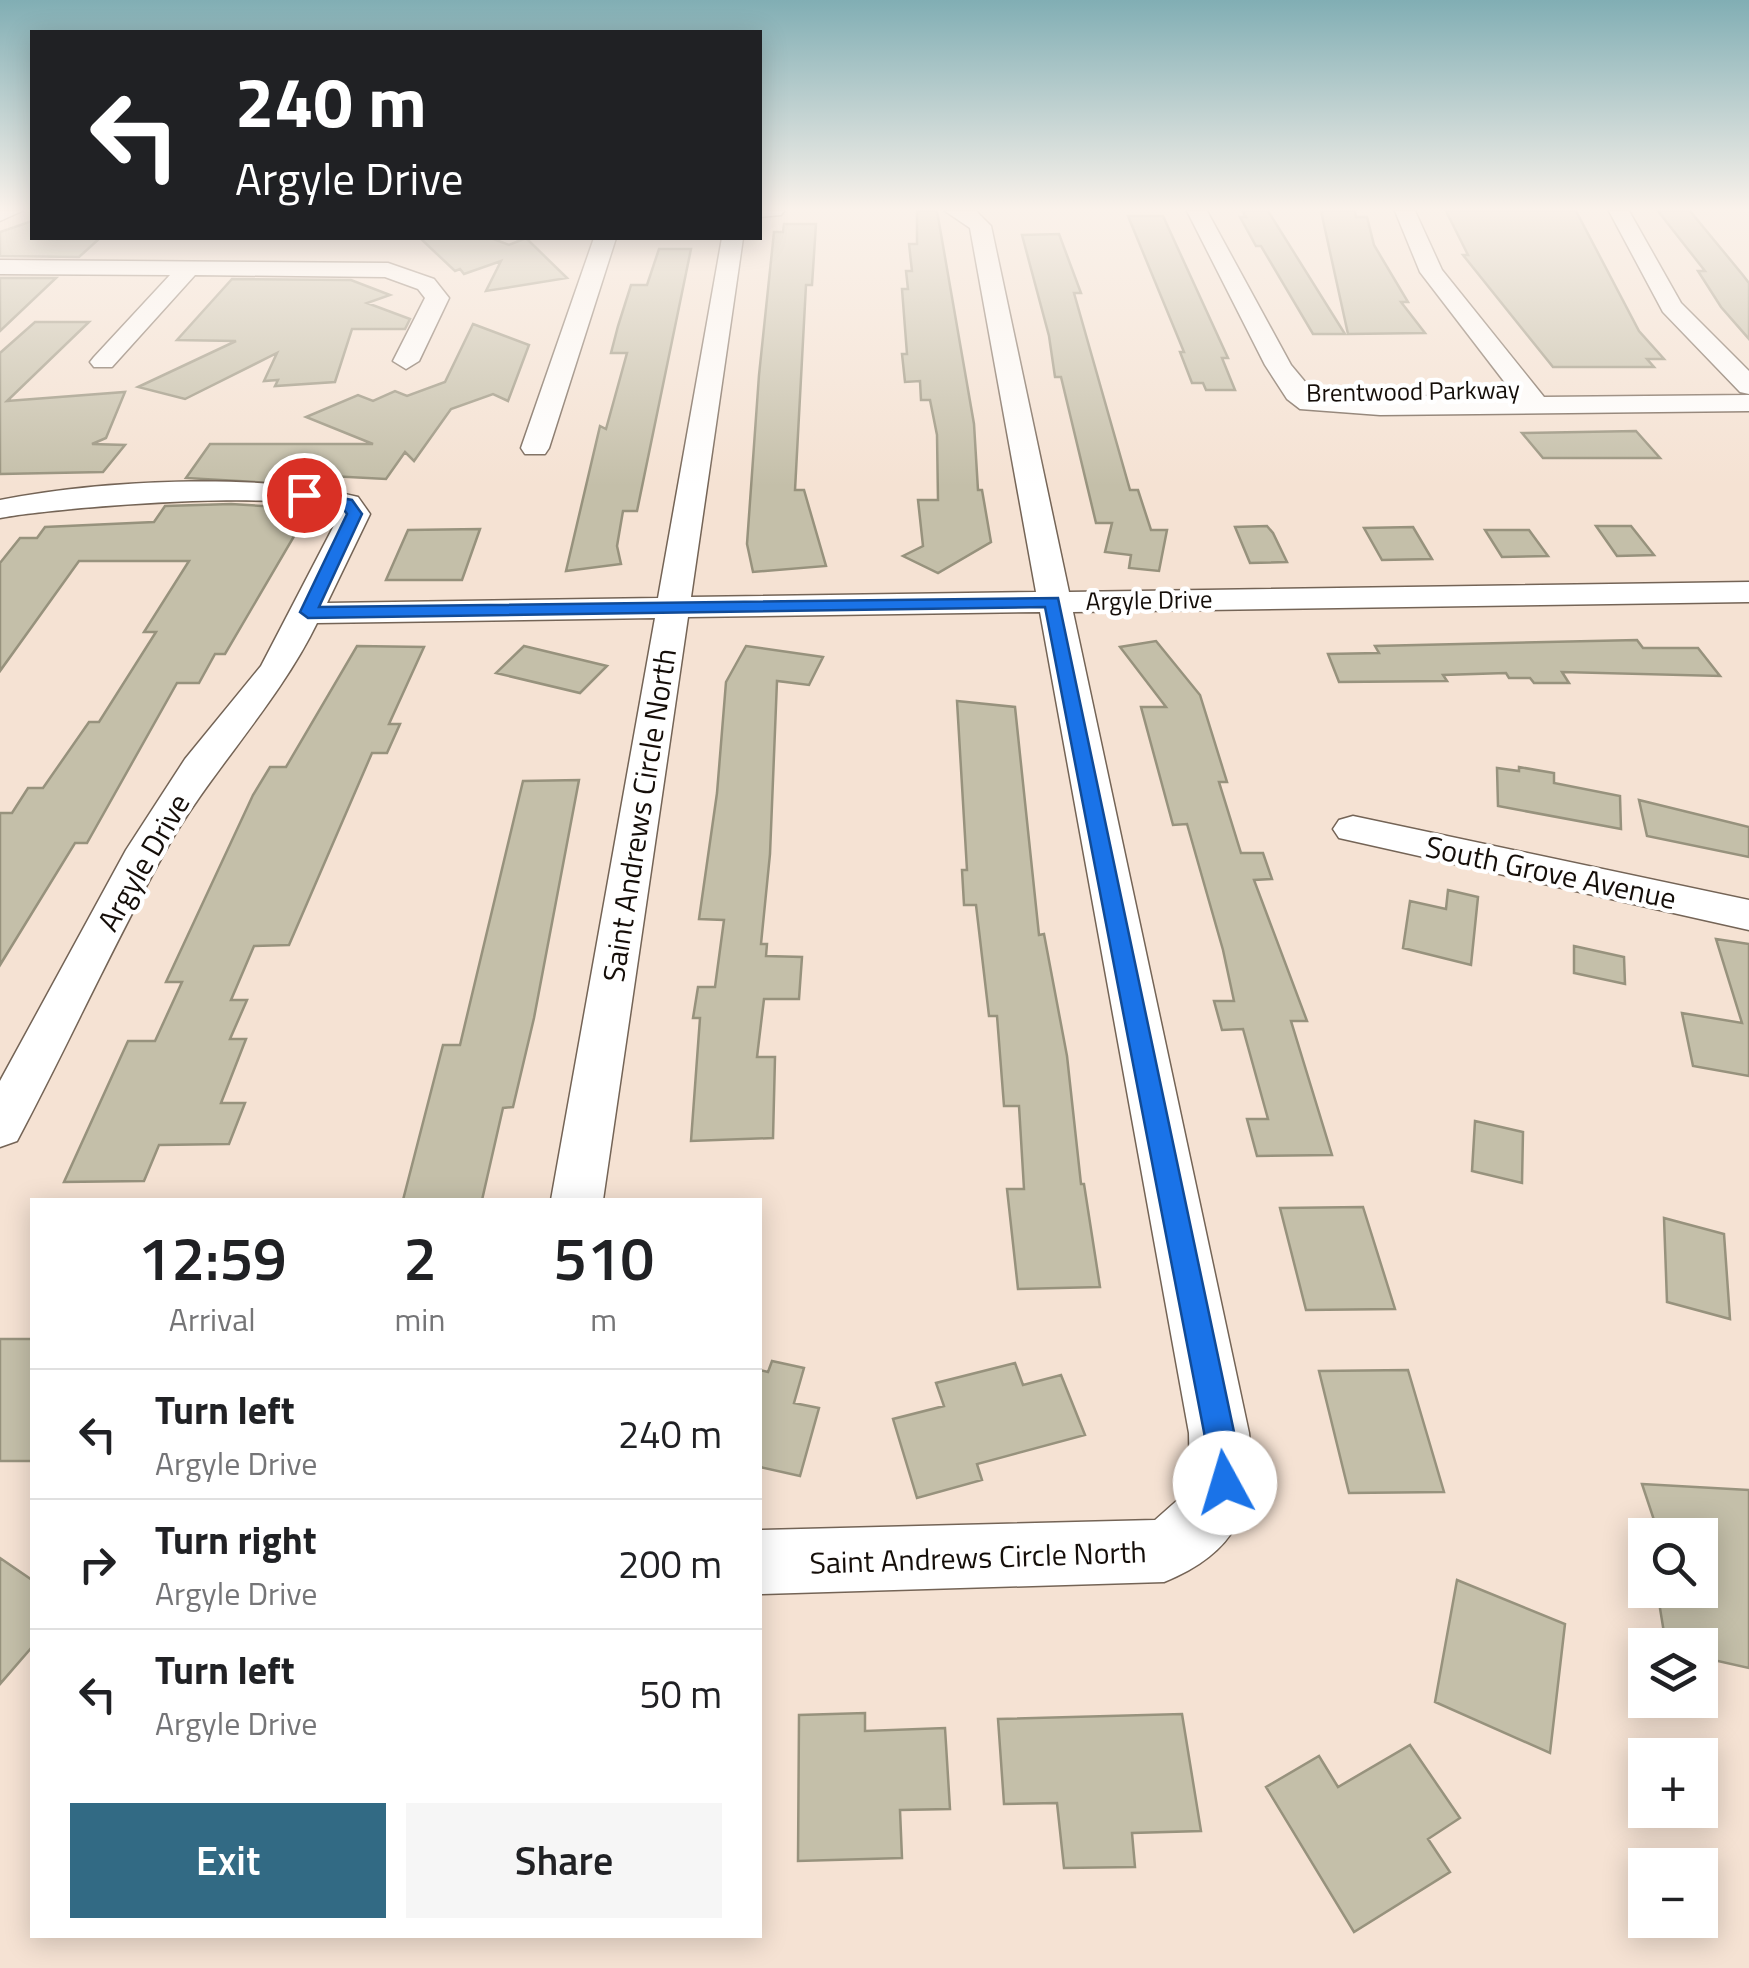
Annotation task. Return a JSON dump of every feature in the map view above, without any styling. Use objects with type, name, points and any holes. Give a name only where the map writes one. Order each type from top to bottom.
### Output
[{"type":"street","points":[[103,362],[157,303]]},
{"type":"street","points":[[406,361],[437,303]]},
{"type":"street","points":[[534,448],[583,303]]},
{"type":"street","name":"Saint Andrews Circle North","points":[[578,1198],[722,303]]},
{"type":"street","name":"Saint Andrews Circle North","points":[[762,1562],[1164,1551],[1205,1524],[1225,1483],[1219,1432],[995,303]]},
{"type":"street","name":"Brentwood Parkway","points":[[1247,303],[1294,391],[1302,400],[1326,407],[1749,386]]},
{"type":"street","points":[[1455,303],[1530,397]]},
{"type":"street","points":[[1669,303],[1749,386]]},
{"type":"street","name":"Brentwood Parkway","points":[[1530,397],[1749,402]]},
{"type":"street","name":"Argyle Drive","points":[[0,509],[50,498],[329,497],[347,503],[355,514],[308,612],[262,692],[172,807],[0,1127]]},
{"type":"street","name":"Argyle Drive","points":[[308,612],[1749,592]]},
{"type":"street","name":"South Grove Avenue","points":[[1353,829],[1749,915]]},
{"type":"building","points":[[0,303],[30,303],[0,331]]},
{"type":"building","points":[[211,303],[367,303],[410,319],[405,329],[352,329],[335,382],[275,386],[278,380],[264,381],[277,353],[185,399],[138,387],[236,341],[177,340]]},
{"type":"building","points":[[625,303],[680,303],[637,511],[623,511],[617,546],[621,564],[566,571],[600,426],[606,429],[627,353],[611,353]]},
{"type":"building","points":[[767,303],[805,303],[795,490],[804,490],[826,566],[753,572],[747,544]]},
{"type":"building","points":[[903,303],[953,303],[974,424],[978,490],[982,490],[991,542],[938,573],[903,556],[923,546],[918,500],[938,500],[937,435],[930,400],[921,400],[920,381],[905,382],[902,354],[907,354]]},
{"type":"building","points":[[1040,303],[1077,303],[1130,490],[1138,490],[1151,530],[1167,530],[1159,571],[1129,568],[1131,555],[1105,552],[1112,523],[1096,523],[1061,377],[1055,377]]},
{"type":"building","points":[[1164,303],[1203,303],[1228,358],[1222,358],[1235,390],[1206,390],[1203,383],[1192,383],[1180,352],[1184,352]]},
{"type":"building","points":[[1295,303],[1325,303],[1345,334],[1313,334]]},
{"type":"building","points":[[1341,303],[1402,303],[1425,333],[1348,334]]},
{"type":"building","points":[[1501,303],[1624,303],[1639,331],[1664,359],[1647,359],[1654,367],[1553,367]]},
{"type":"building","points":[[1718,303],[1749,303],[1749,339]]},
{"type":"building","points":[[35,322],[89,322],[7,401],[125,392],[106,438],[92,444],[125,445],[103,472],[0,474],[0,353]]},
{"type":"building","points":[[473,324],[529,345],[508,401],[493,394],[451,409],[414,461],[405,452],[386,479],[330,476],[324,486],[186,478],[210,444],[373,444],[306,417],[358,395],[373,401],[395,391],[407,396],[445,382]]},
{"type":"building","points":[[1636,431],[1660,458],[1543,458],[1522,433]]},
{"type":"building","points":[[231,504],[310,509],[225,654],[215,654],[199,683],[177,683],[87,843],[75,843],[0,965],[0,813],[12,813],[28,788],[43,788],[89,722],[99,722],[156,632],[144,632],[189,561],[79,561],[0,671],[0,563],[20,538],[37,538],[45,527],[154,522],[165,506]]},
{"type":"building","points":[[1267,526],[1287,562],[1250,563],[1235,527]]},
{"type":"building","points":[[1596,526],[1631,526],[1654,555],[1617,556]]},
{"type":"building","points":[[1413,527],[1432,559],[1382,560],[1364,528]]},
{"type":"building","points":[[480,529],[462,580],[386,580],[408,530]]},
{"type":"building","points":[[1485,530],[1529,530],[1548,556],[1502,557]]},
{"type":"building","points":[[1637,640],[1643,648],[1698,648],[1720,676],[1562,672],[1569,683],[1534,683],[1530,678],[1509,678],[1506,673],[1443,675],[1447,681],[1339,682],[1328,654],[1379,653],[1375,646]]},
{"type":"building","points":[[1156,641],[1200,695],[1227,782],[1219,782],[1241,853],[1263,853],[1272,879],[1254,880],[1307,1021],[1291,1021],[1332,1155],[1257,1156],[1247,1119],[1268,1119],[1243,1029],[1222,1030],[1214,1001],[1234,1001],[1223,950],[1187,824],[1173,825],[1141,707],[1166,707],[1120,647]]},
{"type":"building","points":[[357,646],[424,647],[389,724],[400,724],[387,753],[372,753],[289,945],[254,946],[231,1000],[247,1000],[230,1039],[246,1039],[221,1103],[245,1103],[229,1144],[159,1145],[144,1181],[64,1182],[128,1041],[155,1041],[182,982],[166,982],[253,795],[270,767],[286,767]]},
{"type":"building","points":[[524,646],[607,666],[580,693],[496,673]]},
{"type":"building","points":[[746,646],[823,657],[809,685],[777,681],[770,854],[761,944],[767,944],[766,956],[802,957],[799,999],[764,999],[757,1057],[775,1057],[773,1138],[691,1141],[700,1018],[693,1018],[698,987],[715,987],[724,920],[699,919],[717,793],[726,682]]},
{"type":"building","points":[[957,701],[1015,707],[1039,935],[1044,934],[1067,1056],[1081,1184],[1100,1287],[1018,1289],[1007,1189],[1024,1189],[1019,1106],[1004,1106],[997,1016],[989,1016],[976,905],[964,905],[962,870],[967,870]]},
{"type":"building","points":[[1519,767],[1554,773],[1554,783],[1620,796],[1621,829],[1498,806],[1497,768],[1519,771]]},
{"type":"building","points":[[579,780],[513,1107],[503,1108],[482,1198],[404,1198],[443,1045],[460,1045],[523,781]]},
{"type":"building","points":[[1639,800],[1749,827],[1749,857],[1647,836]]},
{"type":"building","points":[[1448,890],[1478,897],[1471,965],[1403,948],[1410,901],[1446,909]]},
{"type":"building","points":[[1716,939],[1749,944],[1749,1076],[1693,1066],[1682,1013],[1742,1023]]},
{"type":"building","points":[[1574,946],[1624,957],[1625,984],[1574,973]]},
{"type":"building","points":[[1475,1121],[1523,1132],[1522,1183],[1472,1171]]},
{"type":"building","points":[[1363,1207],[1395,1309],[1306,1310],[1280,1208]]},
{"type":"building","points":[[1664,1218],[1724,1234],[1730,1319],[1667,1302]]},
{"type":"building","points":[[0,1339],[30,1339],[30,1461],[0,1461]]},
{"type":"building","points":[[772,1361],[804,1368],[794,1403],[819,1408],[800,1476],[762,1467],[762,1370],[768,1372]]},
{"type":"building","points":[[1015,1363],[1023,1385],[1061,1375],[1085,1435],[977,1464],[982,1480],[917,1498],[893,1419],[944,1406],[936,1383]]},
{"type":"building","points":[[1408,1370],[1444,1492],[1349,1493],[1319,1371]]},
{"type":"building","points":[[1642,1484],[1749,1490],[1749,1668],[1718,1661],[1718,1628],[1663,1628],[1660,1608],[1718,1608],[1718,1518],[1653,1518]]},
{"type":"building","points":[[0,1558],[30,1579],[30,1649],[0,1684]]},
{"type":"building","points":[[1457,1580],[1565,1624],[1550,1753],[1435,1702]]},
{"type":"building","points":[[865,1713],[865,1731],[945,1728],[950,1809],[900,1810],[902,1858],[798,1861],[799,1715]]},
{"type":"building","points":[[1182,1714],[1201,1831],[1132,1833],[1135,1867],[1064,1868],[1057,1803],[1004,1804],[998,1719]]},
{"type":"building","points":[[1410,1745],[1460,1818],[1428,1839],[1450,1872],[1354,1932],[1266,1787],[1319,1756],[1338,1787]]},
{"type":"route","points":[[304,495],[347,503],[355,514],[308,612],[1052,602],[1219,1432],[1225,1483]]}]
